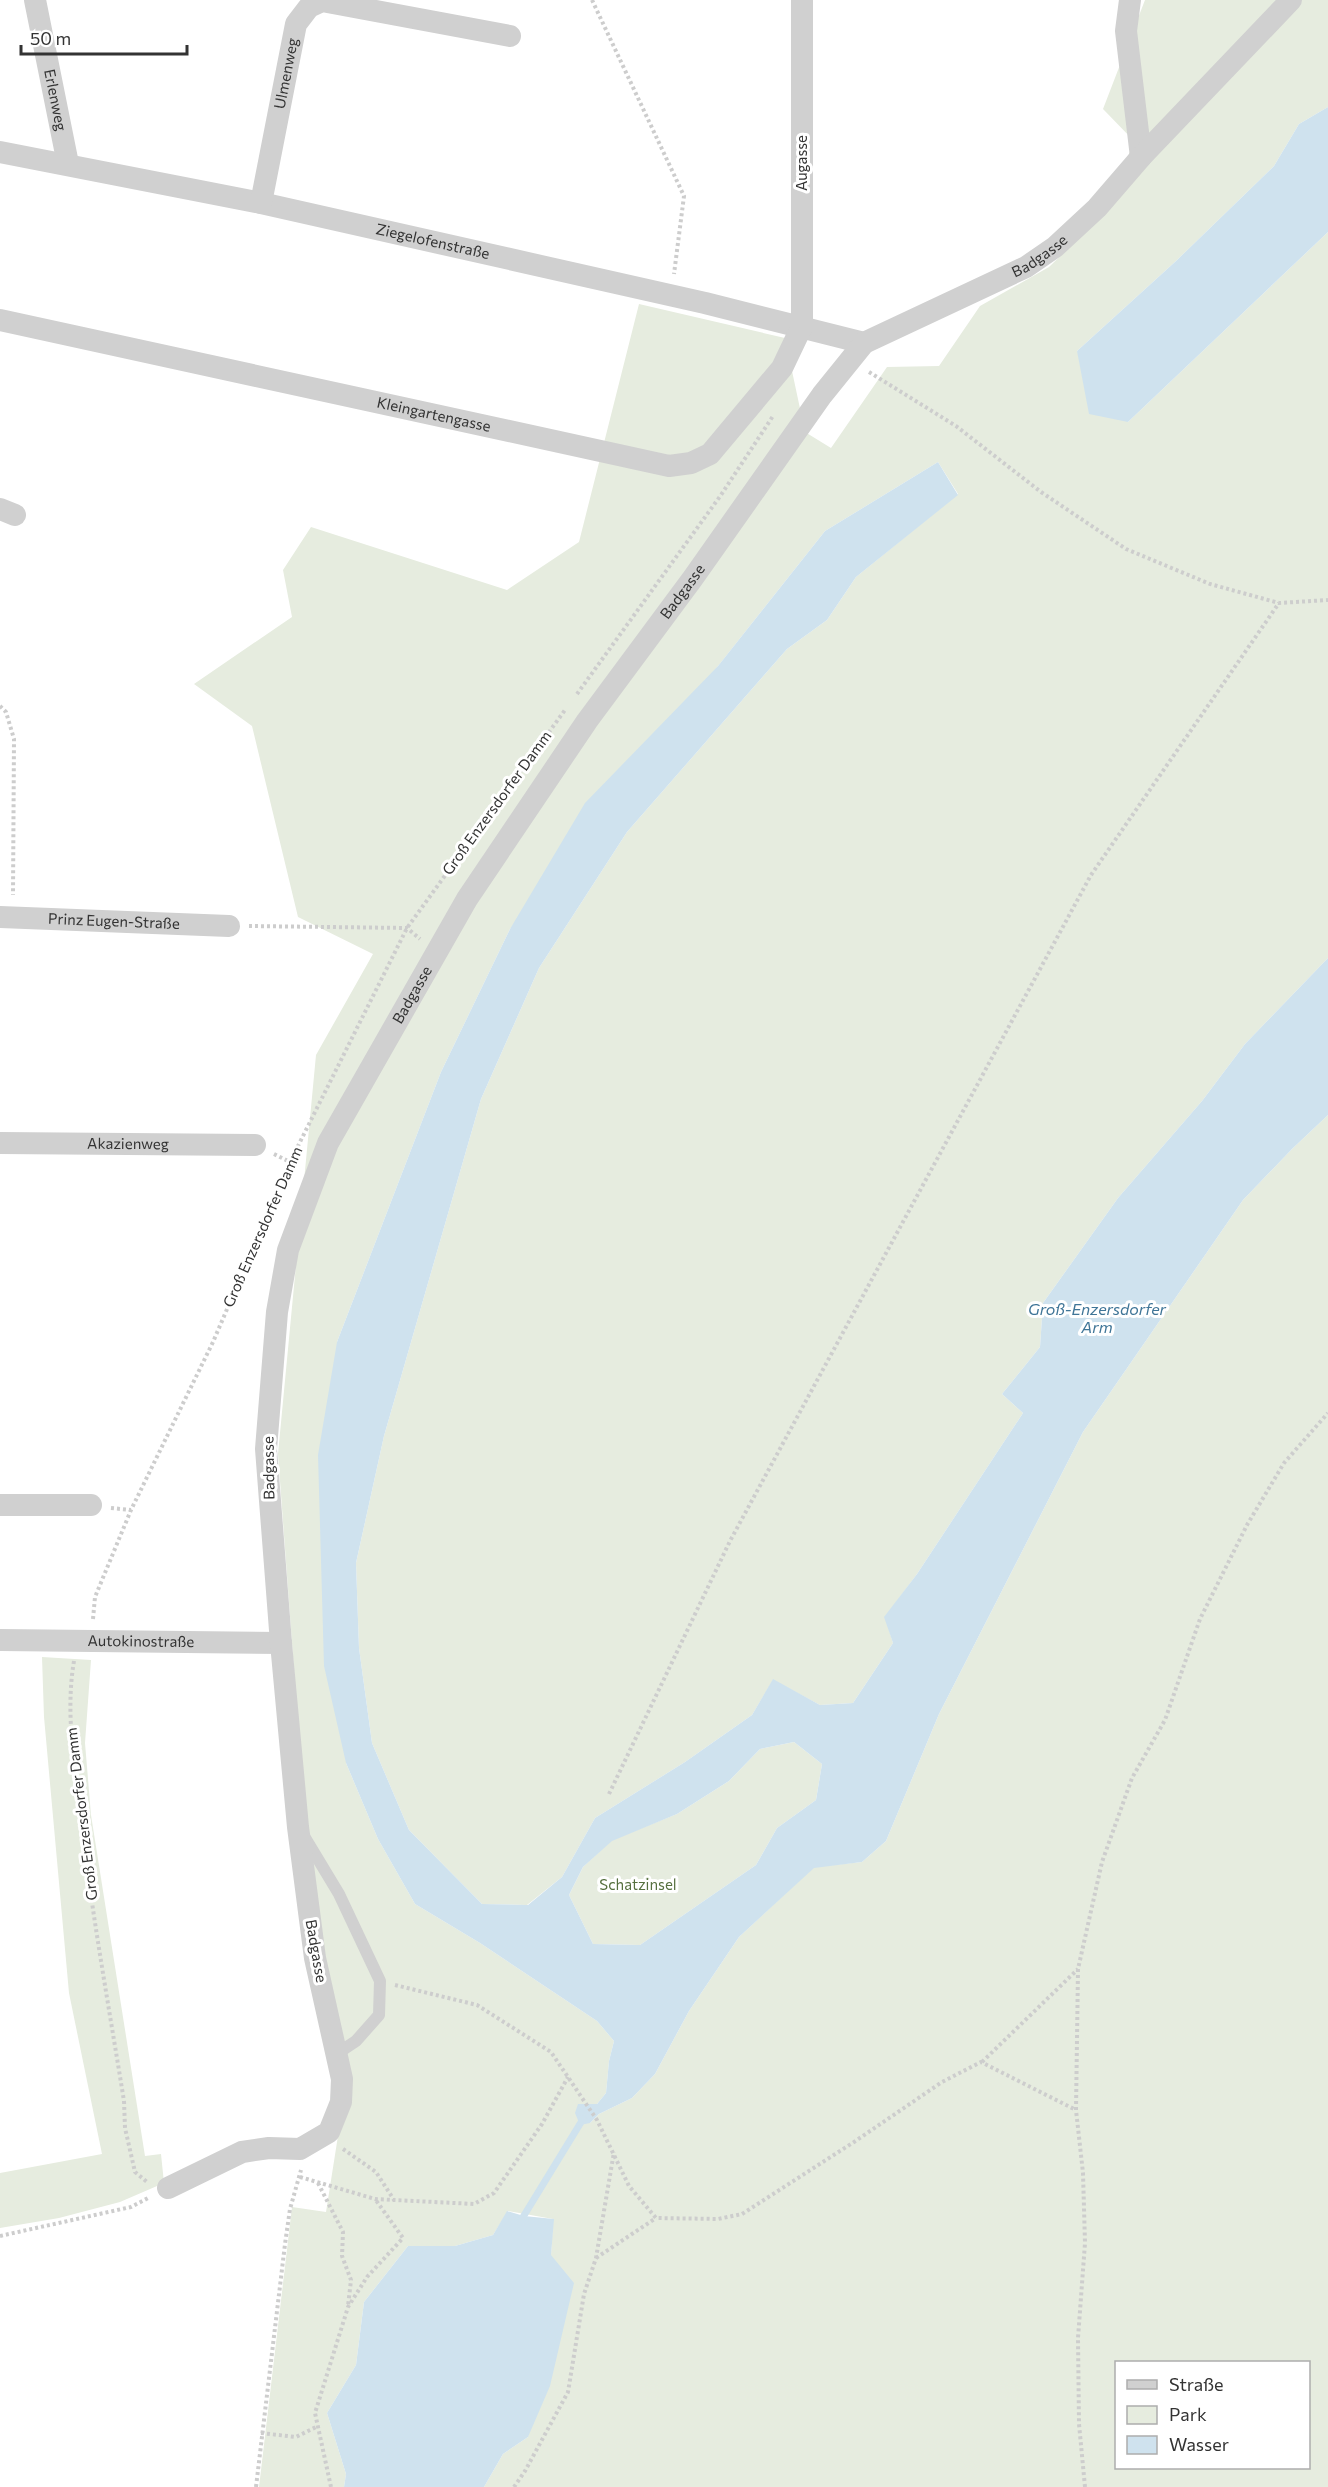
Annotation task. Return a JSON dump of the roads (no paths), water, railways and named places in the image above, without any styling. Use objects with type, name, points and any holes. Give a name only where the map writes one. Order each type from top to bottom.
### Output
[{"type":"street","name":"Erlenweg","points":[[35,0],[68,164]]},
{"type":"street","name":"Augasse","points":[[802,0],[802,326]]},
{"type":"street","points":[[1130,0],[1126,31],[1141,158]]},
{"type":"street","name":"Badgasse","points":[[168,2188],[242,2152],[269,2148],[300,2149],[328,2132],[341,2103],[342,2079],[338,2053],[315,1958],[298,1827],[280,1643],[266,1449],[277,1312],[288,1250],[307,1193],[328,1143],[467,899],[587,721],[693,578],[822,395],[864,343],[1026,267],[1055,247],[1097,208],[1141,158],[1291,0]]},
{"type":"street","name":"Ulmenweg","points":[[261,203],[296,24],[309,8],[322,1],[510,36]]},
{"type":"street","name":"Ziegelofenstraße","points":[[0,152],[261,203],[802,326],[864,343]]},
{"type":"street","name":"Kleingartengasse","points":[[0,320],[669,466],[691,464],[710,454],[782,368],[802,326]]},
{"type":"street","name":"Prinz Eugen-Straße","points":[[6,917],[229,926]]},
{"type":"street","name":"Akazienweg","points":[[0,1143],[255,1145]]},
{"type":"street","points":[[0,1505],[91,1505]]},
{"type":"street","name":"Autokinostraße","points":[[0,1640],[280,1643]]},
{"type":"lane","points":[[298,1827],[339,1894],[380,1981],[379,2014],[356,2041],[338,2053]]},
{"type":"water","points":[[1328,107],[1328,232],[1128,422],[1089,414],[1077,351],[1176,261],[1274,166],[1299,124]]},
{"type":"water","name":"Groß-Enzersdorfer Arm","points":[[938,462],[958,495],[856,577],[827,620],[787,649],[627,832],[539,968],[481,1099],[384,1436],[356,1563],[359,1648],[372,1743],[409,1830],[482,1904],[528,1905],[562,1877],[595,1818],[685,1762],[752,1715],[773,1679],[820,1705],[853,1703],[893,1643],[884,1617],[917,1574],[1023,1413],[1002,1394],[1040,1347],[1043,1303],[1118,1198],[1202,1101],[1245,1044],[1328,958],[1328,1115],[1243,1200],[1083,1432],[939,1714],[886,1841],[862,1862],[814,1868],[739,1937],[689,2011],[655,2074],[632,2098],[599,2114],[590,2123],[580,2125],[575,2113],[578,2104],[597,2104],[606,2093],[609,2061],[614,2041],[597,2021],[480,1943],[415,1904],[378,1839],[346,1763],[324,1666],[318,1455],[337,1342],[441,1072],[510,929],[585,803],[718,666],[825,531]],"holes":[[[794,1742],[822,1764],[816,1800],[777,1828],[756,1865],[640,1945],[593,1944],[569,1895],[583,1867],[612,1841],[677,1814],[729,1781],[760,1749]]]},
{"type":"water","points":[[507,2211],[524,2216],[554,2219],[551,2255],[574,2283],[550,2386],[528,2437],[503,2454],[484,2487],[344,2487],[346,2474],[327,2413],[356,2365],[364,2302],[408,2246],[455,2246],[493,2235]]},
{"type":"waterway","points":[[520,2222],[583,2119]]},
{"type":"park label","name":"Schatzinsel","points":[[638,1885]]}]
